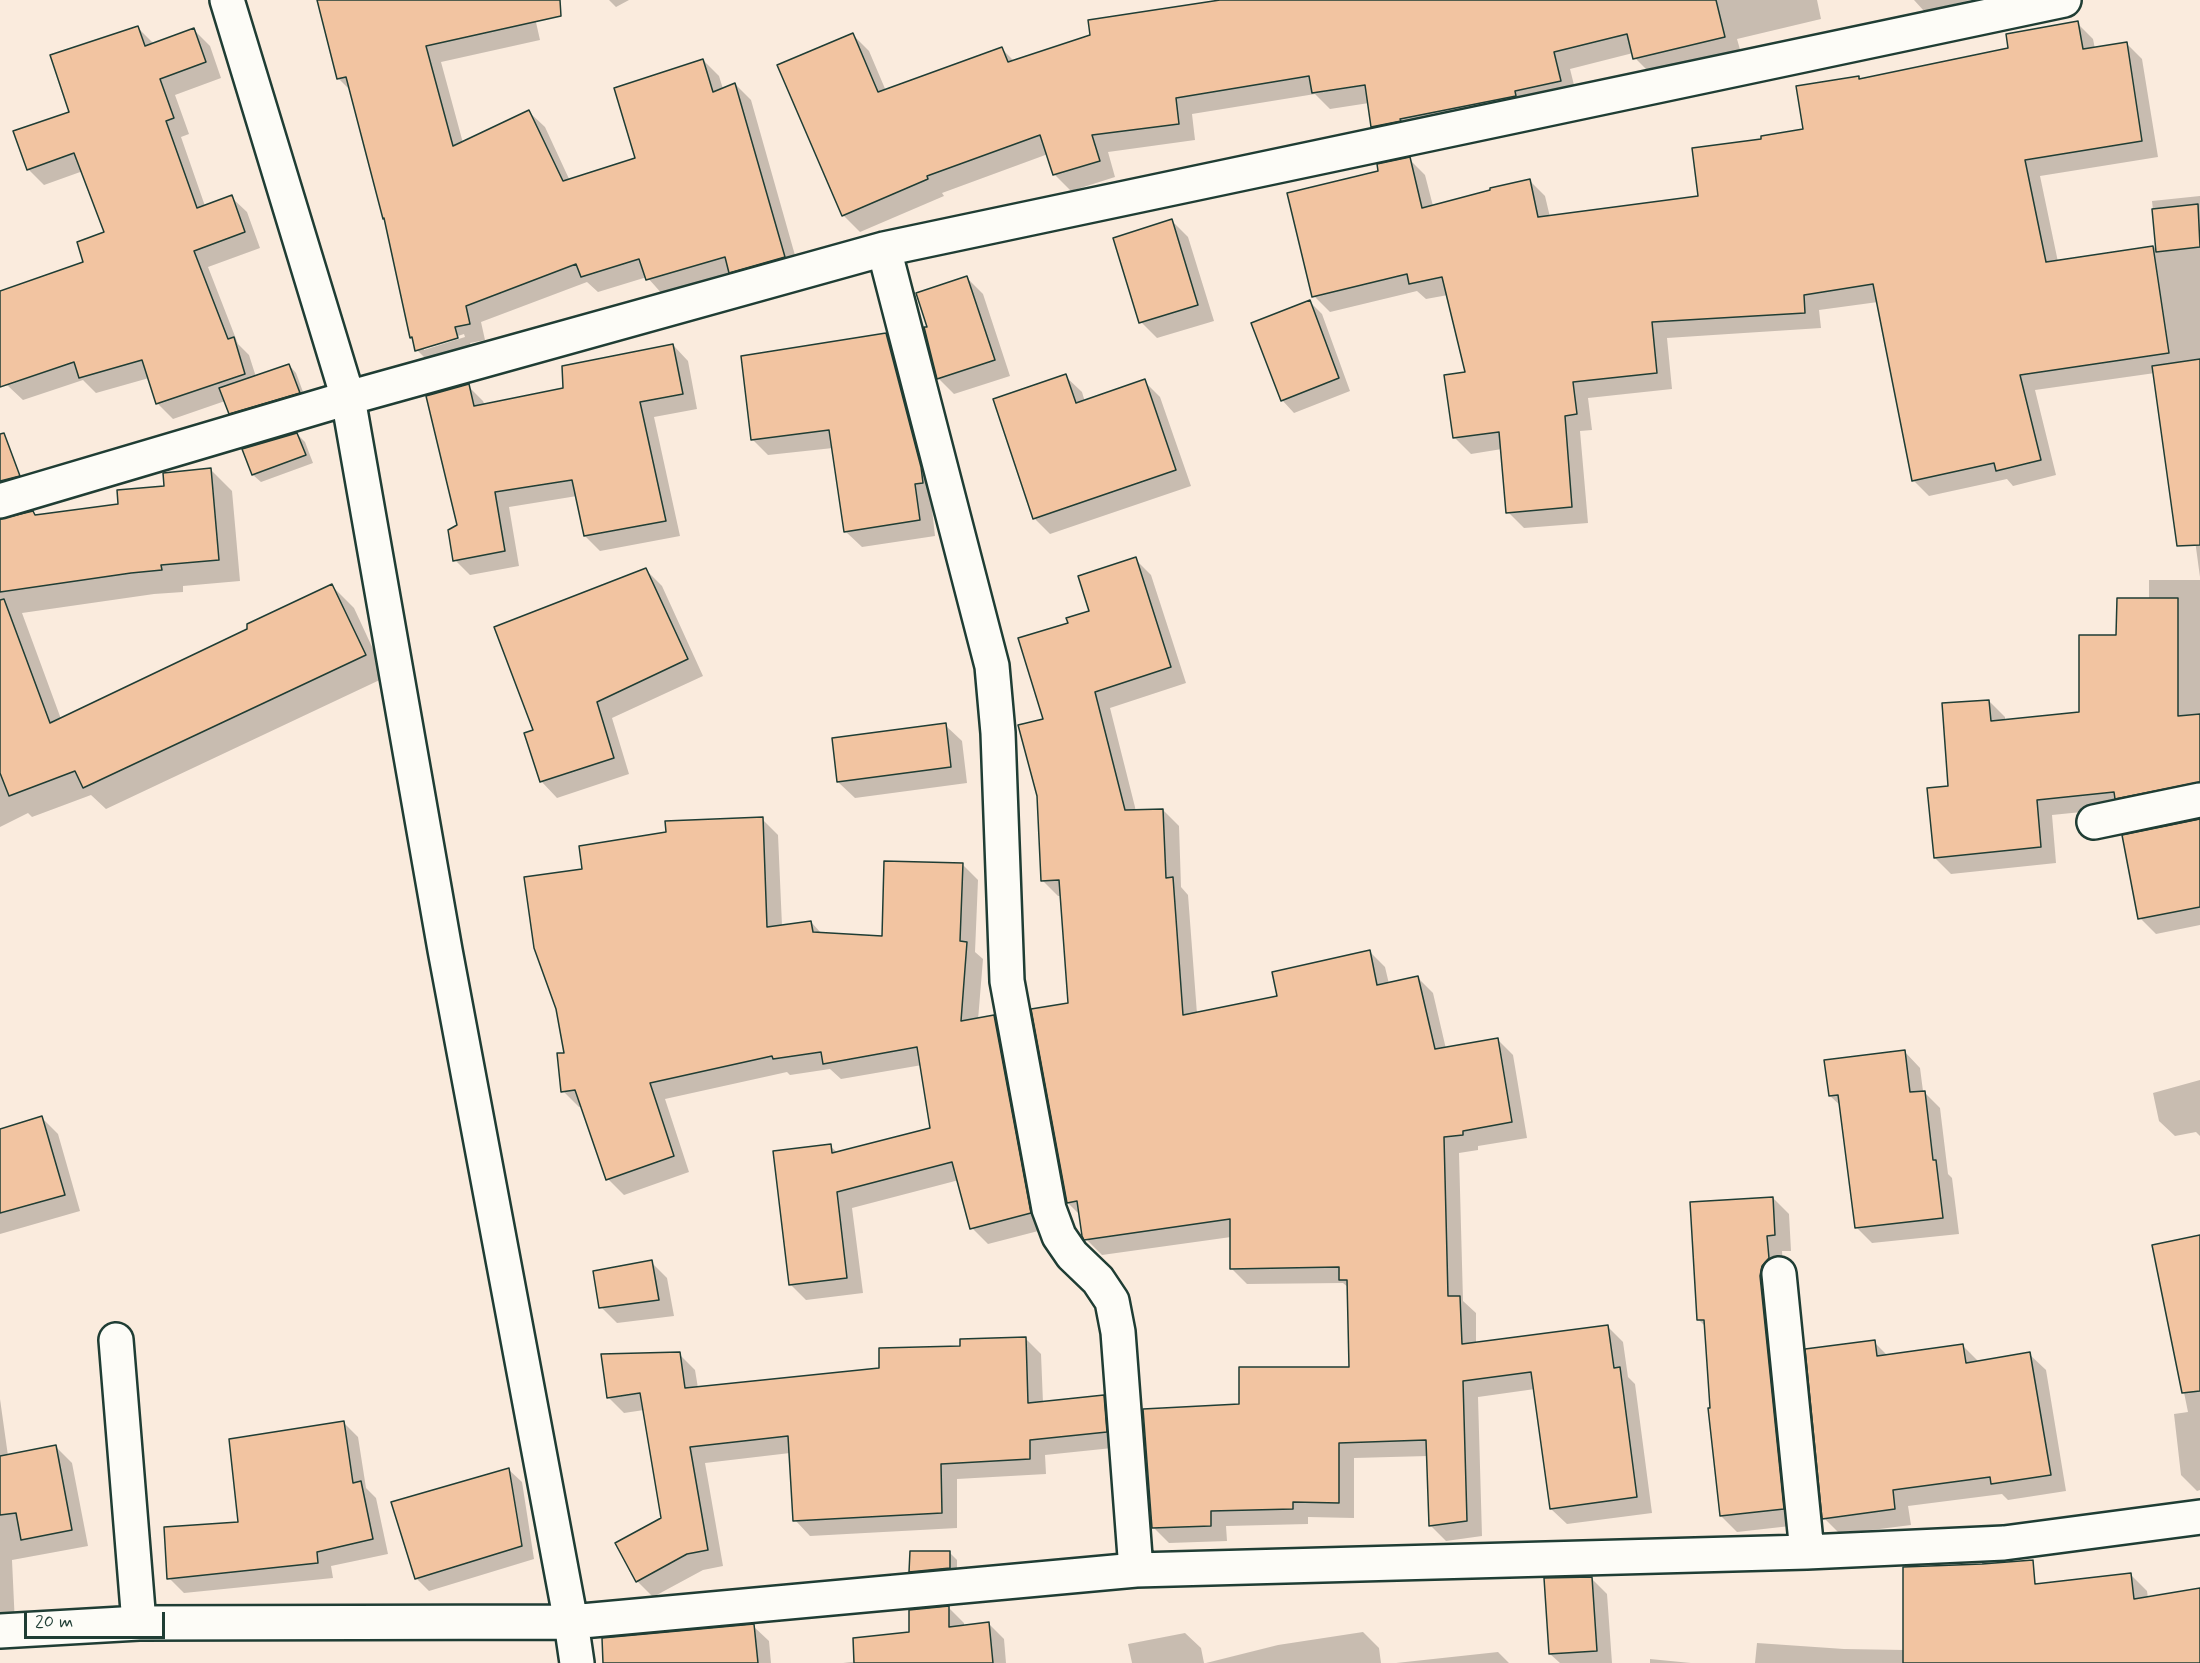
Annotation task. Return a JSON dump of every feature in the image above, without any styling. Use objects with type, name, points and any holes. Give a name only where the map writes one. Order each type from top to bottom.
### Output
[{"type":"street","points":[[227,0],[348,398],[447,961],[577,1663]]},
{"type":"street","points":[[0,501],[348,398],[884,249],[2064,0]]},
{"type":"street","points":[[884,249],[992,666],[998,733],[1007,981],[1048,1209],[1059,1236],[1072,1255],[1098,1280],[1112,1302],[1118,1332],[1136,1570]]},
{"type":"street","points":[[2094,822],[2200,800]]},
{"type":"street","points":[[1779,1274],[1807,1552]]},
{"type":"street","points":[[117,1340],[139,1623]]},
{"type":"street","points":[[0,1631],[139,1623],[571,1622],[1136,1570],[1807,1552],[2004,1543],[2200,1517]]},
{"type":"building","points":[[317,0],[560,0],[561,16],[426,46],[453,146],[529,110],[563,181],[635,158],[614,88],[703,59],[713,92],[735,83],[785,257],[729,273],[725,257],[646,280],[639,259],[581,277],[576,264],[466,306],[470,324],[455,327],[458,338],[415,351],[412,337],[410,338],[384,218],[346,77],[337,79]]},
{"type":"building","points":[[1220,0],[1716,0],[1725,37],[1633,59],[1627,34],[1554,52],[1561,81],[1515,91],[1516,96],[1371,127],[1365,85],[1312,93],[1309,76],[1176,98],[1179,124],[1092,135],[1100,161],[1053,175],[1040,135],[927,176],[928,179],[842,216],[777,65],[853,33],[878,92],[1002,47],[1008,62],[1090,35],[1088,20]]},
{"type":"building","points":[[2078,21],[2083,49],[2127,42],[2142,141],[2025,160],[2046,262],[2153,246],[2169,353],[2020,375],[2041,460],[1996,471],[1994,463],[1912,481],[1873,284],[1804,295],[1805,313],[1652,322],[1657,373],[1573,382],[1577,414],[1565,416],[1572,507],[1506,513],[1499,432],[1453,438],[1444,375],[1465,372],[1442,277],[1409,284],[1407,274],[1312,297],[1287,193],[1378,171],[1377,164],[1410,157],[1422,208],[1530,179],[1538,217],[1698,196],[1692,148],[1761,139],[1761,136],[1803,129],[1796,86],[1859,76],[1859,79],[2008,48],[2006,34]]},
{"type":"building","points":[[138,26],[145,46],[194,28],[206,62],[160,79],[174,118],[166,121],[197,208],[232,195],[245,232],[194,251],[228,339],[234,337],[245,374],[156,404],[142,360],[79,378],[74,362],[0,387],[0,291],[83,262],[77,242],[104,232],[74,153],[27,170],[13,131],[69,112],[50,55]]},
{"type":"building","points":[[2198,204],[2200,247],[2156,252],[2152,209]]},
{"type":"building","points":[[1172,219],[1198,305],[1139,323],[1113,238]]},
{"type":"building","points":[[967,276],[995,360],[937,379],[924,327],[927,327],[916,293]]},
{"type":"building","points":[[1310,300],[1339,378],[1281,401],[1251,323]]},
{"type":"building","points":[[886,333],[921,467],[923,483],[915,484],[920,520],[844,532],[829,430],[751,440],[741,356]]},
{"type":"building","points":[[673,344],[683,394],[640,402],[666,521],[584,536],[572,480],[495,492],[505,551],[453,561],[448,530],[457,525],[426,396],[469,384],[474,406],[563,388],[562,366]]},
{"type":"building","points":[[2200,359],[2200,545],[2177,546],[2152,366]]},
{"type":"building","points":[[289,364],[300,393],[229,414],[219,388]]},
{"type":"building","points":[[1066,374],[1076,403],[1145,379],[1176,470],[1033,519],[993,399]]},
{"type":"building","points":[[4,433],[20,476],[0,481],[0,434]]},
{"type":"building","points":[[297,433],[306,455],[252,475],[242,449]]},
{"type":"building","points":[[211,468],[219,560],[161,565],[162,570],[0,592],[0,519],[33,511],[35,515],[118,504],[117,490],[164,486],[163,473]]},
{"type":"building","points":[[1136,557],[1171,667],[1095,692],[1125,810],[1163,809],[1166,878],[1173,877],[1183,1015],[1277,996],[1272,972],[1370,950],[1377,985],[1418,976],[1435,1049],[1498,1038],[1512,1122],[1463,1131],[1463,1135],[1444,1137],[1448,1296],[1460,1296],[1462,1344],[1608,1325],[1614,1368],[1620,1367],[1637,1497],[1550,1509],[1531,1372],[1463,1381],[1467,1521],[1429,1526],[1426,1440],[1339,1443],[1339,1503],[1293,1502],[1293,1509],[1211,1511],[1211,1526],[1152,1528],[1143,1409],[1239,1404],[1239,1367],[1349,1367],[1347,1280],[1339,1280],[1339,1267],[1230,1269],[1230,1219],[1084,1240],[1077,1201],[1067,1203],[1031,1009],[1068,1003],[1059,880],[1041,881],[1037,796],[1018,725],[1043,719],[1018,638],[1068,623],[1066,618],[1089,611],[1078,576]]},
{"type":"building","points":[[646,568],[688,659],[597,702],[614,758],[540,782],[524,733],[533,730],[494,627]]},
{"type":"building","points":[[332,584],[366,655],[83,788],[75,771],[9,796],[0,773],[0,600],[4,599],[50,723],[247,629],[247,624]]},
{"type":"building","points":[[2117,598],[2178,598],[2178,716],[2200,714],[2200,782],[2115,799],[2114,792],[2037,800],[2041,847],[1934,858],[1927,788],[1948,786],[1942,703],[1989,700],[1991,721],[2079,712],[2079,635],[2116,635]]},
{"type":"building","points":[[946,723],[951,767],[837,782],[832,738]]},
{"type":"building","points":[[763,817],[767,927],[811,921],[813,932],[882,936],[884,861],[963,863],[960,941],[967,942],[961,1021],[994,1015],[1031,1213],[970,1229],[952,1162],[837,1192],[847,1278],[789,1285],[773,1151],[831,1144],[832,1153],[930,1128],[917,1047],[823,1064],[821,1052],[773,1059],[772,1056],[650,1083],[674,1156],[606,1180],[575,1090],[561,1092],[557,1053],[564,1053],[556,1009],[534,948],[524,877],[582,869],[579,846],[666,832],[665,821]]},
{"type":"building","points":[[2200,819],[2200,907],[2138,919],[2122,835]]},
{"type":"building","points":[[1905,1050],[1910,1092],[1925,1091],[1943,1218],[1855,1228],[1838,1095],[1829,1096],[1824,1060]]},
{"type":"building","points":[[42,1116],[65,1195],[0,1213],[0,1129]]},
{"type":"building","points":[[1773,1197],[1775,1235],[1767,1236],[1769,1258],[1762,1266],[1760,1276],[1784,1509],[1720,1516],[1708,1408],[1710,1408],[1704,1320],[1697,1320],[1690,1202]]},
{"type":"building","points":[[2200,1235],[2200,1391],[2182,1393],[2152,1245]]},
{"type":"building","points":[[652,1260],[659,1300],[599,1308],[593,1271]]},
{"type":"building","points":[[1026,1337],[1028,1403],[1104,1395],[1107,1432],[1030,1440],[1030,1459],[941,1464],[942,1513],[793,1521],[788,1436],[690,1447],[708,1550],[687,1554],[636,1582],[615,1543],[661,1518],[640,1393],[607,1398],[601,1354],[680,1352],[685,1388],[879,1368],[879,1348],[960,1346],[960,1339]]},
{"type":"building","points":[[1875,1340],[1877,1356],[1963,1344],[1966,1363],[2030,1352],[2051,1475],[1991,1484],[1990,1477],[1893,1490],[1895,1509],[1822,1519],[1805,1349]]},
{"type":"building","points":[[344,1421],[353,1483],[361,1481],[373,1539],[317,1552],[318,1563],[167,1579],[164,1527],[238,1522],[229,1439]]},
{"type":"building","points":[[56,1445],[72,1530],[21,1540],[16,1513],[0,1515],[0,1456]]},
{"type":"building","points":[[509,1468],[522,1546],[415,1579],[391,1502]]},
{"type":"building","points":[[910,1551],[950,1551],[950,1568],[909,1572]]},
{"type":"building","points":[[2033,1560],[2035,1584],[2131,1573],[2134,1599],[2200,1588],[2200,1663],[1903,1663],[1903,1567]]},
{"type":"building","points":[[1592,1577],[1597,1651],[1549,1654],[1544,1578]]},
{"type":"building","points":[[949,1606],[949,1627],[989,1622],[993,1663],[854,1663],[853,1638],[909,1632],[909,1610]]},
{"type":"building","points":[[754,1624],[758,1663],[603,1663],[602,1638]]}]
